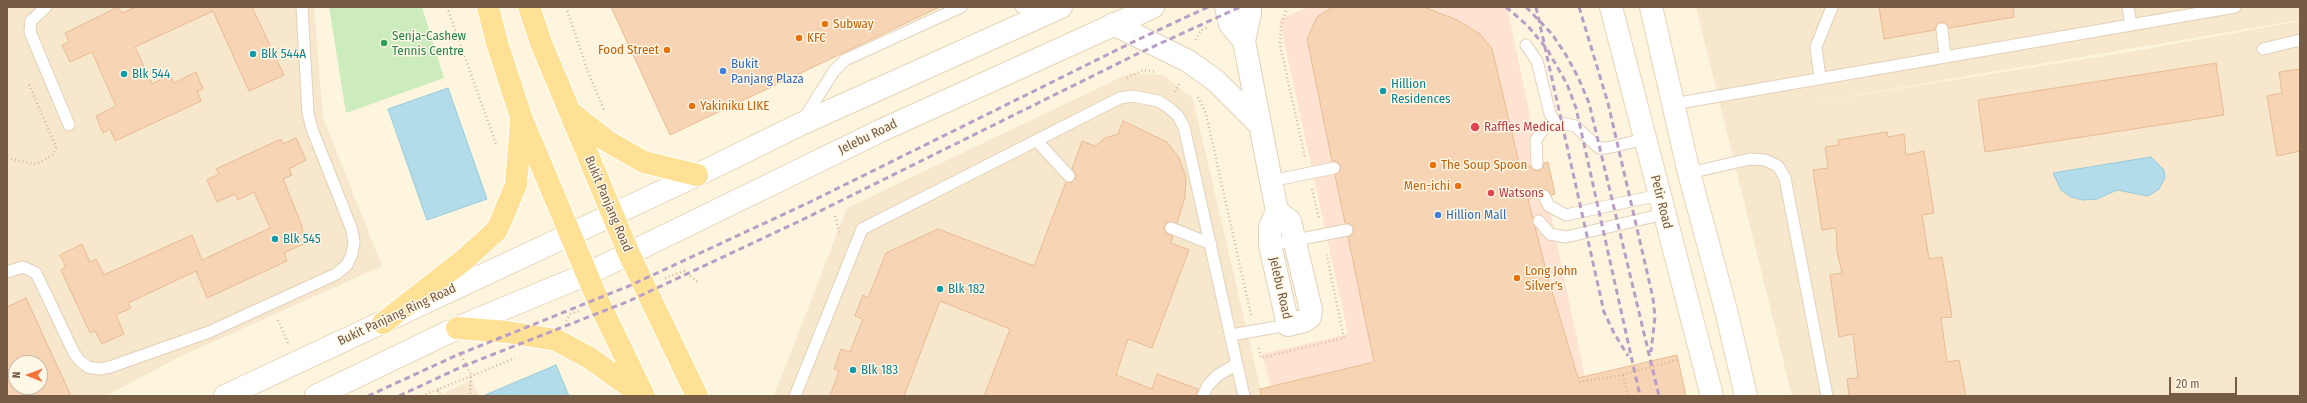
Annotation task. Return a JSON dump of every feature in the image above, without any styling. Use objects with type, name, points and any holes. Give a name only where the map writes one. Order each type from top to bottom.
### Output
[{"type":"main road","points":[[488,7],[497,43],[521,117],[587,274],[644,396]]},
{"type":"main road","name":"Bukit Panjang Road","points":[[529,7],[541,42],[612,215],[697,396]]},
{"type":"main road","name":"Jelebu Road","points":[[587,274],[880,131],[1153,7]]},
{"type":"main road","points":[[1226,7],[1230,24],[1244,41]]},
{"type":"main road","points":[[1250,7],[1244,41],[1277,211]]},
{"type":"main road","points":[[1651,7],[1689,173],[1727,314],[1746,396]]},
{"type":"main road","name":"Petir Road","points":[[1612,8],[1712,396]]},
{"type":"main road","points":[[570,235],[697,176],[801,124],[1053,11]]},
{"type":"main road","points":[[1113,24],[1175,53],[1188,61],[1216,81],[1260,125]]},
{"type":"main road","points":[[570,111],[607,141],[644,162],[697,176]]},
{"type":"main road","points":[[383,322],[465,259],[497,230],[516,185],[521,117]]},
{"type":"main road","name":"Jelebu Road","points":[[1277,211],[1290,221],[1296,239],[1312,310],[1310,317],[1304,321],[1288,325],[1270,244],[1270,227],[1277,211]]},
{"type":"main road","name":"Bukit Panjang Ring Road","points":[[225,396],[570,235]]},
{"type":"main road","points":[[316,396],[453,330],[587,274]]},
{"type":"main road","points":[[453,330],[507,332],[556,340],[588,357],[644,396]]},
{"type":"lane","points":[[46,7],[31,22],[30,32],[69,125]]},
{"type":"lane","points":[[7,272],[23,267],[36,273],[74,353],[84,364],[99,369],[124,363],[209,332],[336,274],[347,265],[352,254],[354,242],[352,230],[312,129],[308,113],[302,7]]},
{"type":"lane","points":[[801,124],[837,68],[845,60],[961,7]]},
{"type":"lane","points":[[1021,7],[1053,11]]},
{"type":"lane","points":[[1820,78],[1816,47],[1832,7]]},
{"type":"lane","points":[[2128,7],[2131,25]]},
{"type":"lane","points":[[1673,104],[2131,25],[2213,9],[2235,7]]},
{"type":"lane","points":[[1942,29],[1945,57]]},
{"type":"lane","points":[[2263,49],[2300,40]]},
{"type":"lane","points":[[1526,45],[1537,61],[1550,114],[1556,123]]},
{"type":"lane","points":[[795,396],[862,229],[1120,98],[1133,96],[1146,98],[1168,107],[1178,116],[1184,127],[1244,396]]},
{"type":"lane","points":[[1537,164],[1536,140],[1544,128],[1556,123],[1575,126],[1599,148],[1607,148],[1645,139]]},
{"type":"lane","points":[[1037,140],[1069,176]]},
{"type":"lane","points":[[1689,173],[1750,159],[1765,160],[1778,166],[1785,178],[1827,396]]},
{"type":"lane","points":[[1271,181],[1334,168]]},
{"type":"lane","points":[[1544,196],[1549,206],[1566,215],[1662,205]]},
{"type":"lane","points":[[1539,221],[1550,234],[1566,237],[1662,205]]},
{"type":"lane","points":[[1172,228],[1211,244]]},
{"type":"lane","points":[[1270,244],[1347,230]]},
{"type":"lane","points":[[1231,335],[1288,325]]},
{"type":"lane","points":[[1203,396],[1208,385],[1218,375],[1237,364]]},
{"type":"path","points":[[447,7],[498,151]]},
{"type":"path","points":[[566,7],[588,72],[607,116]]},
{"type":"path","points":[[1197,96],[1206,114],[1261,358],[1344,338],[1323,234],[1280,45],[1281,26],[1287,7]]},
{"type":"path","points":[[1181,79],[1186,85]]},
{"type":"path","points":[[7,158],[33,164],[41,162],[54,154],[56,147],[30,84]]},
{"type":"path","points":[[835,216],[840,234]]},
{"type":"path","points":[[684,271],[699,283]]},
{"type":"path","points":[[282,328],[289,344]]},
{"type":"path","points":[[453,330],[471,374],[470,396]]},
{"type":"path","points":[[1579,382],[1623,375],[1701,353]]},
{"type":"path","points":[[422,396],[511,358],[522,357]]},
{"type":"path","points":[[1623,375],[1628,396]]},
{"type":"path","points":[[437,396],[438,389]]},
{"type":"path","points":[[438,389],[441,396]]},
{"type":"shaded area","points":[[7,7],[314,7],[323,118],[382,266],[177,358],[106,396],[7,396]]},
{"type":"shaded area","name":"Hillion Mall","points":[[1309,7],[1507,7],[1589,396],[1273,396],[1262,354],[1348,334],[1279,19]]},
{"type":"shaded area","points":[[1696,7],[2300,7],[2300,20],[1803,104],[2135,51],[2300,21],[2300,396],[1792,396]]},
{"type":"shaded area","points":[[1130,73],[1164,75],[1193,99],[1262,396],[774,396],[847,208]]},
{"type":"shaded area","points":[[472,380],[479,396],[437,396]]},
{"type":"green space","name":"Senja-Cashew Tennis Centre","points":[[329,7],[422,7],[444,78],[346,113]]},
{"type":"water","points":[[448,88],[487,199],[427,220],[388,109]]},
{"type":"water","points":[[2151,157],[2164,170],[2165,178],[2159,189],[2148,196],[2117,190],[2097,199],[2083,200],[2071,197],[2061,190],[2053,173]]},
{"type":"water","points":[[556,365],[569,396],[485,395]]},
{"type":"building","name":"Blk 544","points":[[118,7],[122,13],[136,7],[252,7],[284,75],[249,91],[213,11],[135,47],[152,84],[170,75],[174,83],[196,72],[203,89],[197,91],[201,101],[115,141],[110,129],[103,133],[96,116],[116,106],[92,52],[70,62],[62,45],[69,42],[65,33]]},
{"type":"building","name":"Bukit Panjang Plaza","points":[[611,7],[940,7],[670,135]]},
{"type":"building","name":"Hillion Mall","points":[[1333,7],[1424,7],[1457,20],[1480,34],[1492,49],[1520,167],[1530,166],[1533,170],[1538,171],[1543,168],[1544,163],[1548,162],[1555,194],[1551,195],[1548,190],[1541,190],[1537,197],[1528,199],[1548,278],[1578,378],[1677,355],[1686,396],[1261,396],[1260,389],[1374,362],[1348,237],[1353,233],[1354,228],[1350,224],[1345,223],[1335,175],[1340,171],[1341,166],[1337,162],[1332,161],[1307,39],[1317,17]]},
{"type":"building","points":[[1879,7],[2013,7],[2014,17],[1949,28],[1945,23],[1941,22],[1936,26],[1935,30],[1884,39]]},
{"type":"building","points":[[2216,63],[2224,115],[1985,152],[1978,100]]},
{"type":"building","points":[[2300,69],[2300,151],[2277,156],[2267,96],[2282,93],[2279,72]]},
{"type":"building","points":[[1123,121],[1167,142],[1179,158],[1186,177],[1185,197],[1177,223],[1167,222],[1164,229],[1166,233],[1173,236],[1171,243],[1189,250],[1152,348],[1128,339],[1116,375],[1152,389],[1157,374],[1198,389],[1196,396],[984,396],[1010,329],[940,301],[904,396],[830,396],[839,371],[834,369],[841,349],[850,352],[863,319],[855,316],[863,295],[868,298],[886,253],[938,229],[1034,266],[1066,182],[1071,183],[1076,178],[1076,174],[1072,169],[1082,141],[1095,146],[1105,138],[1118,134]]},
{"type":"building","points":[[1887,132],[1888,137],[1904,134],[1906,155],[1924,151],[1934,213],[1922,215],[1929,259],[1942,257],[1952,317],[1941,318],[1947,362],[1959,360],[1966,396],[1849,396],[1847,379],[1858,378],[1853,334],[1839,337],[1830,275],[1842,273],[1837,251],[1836,228],[1822,230],[1813,170],[1828,168],[1825,147],[1839,145],[1838,140]]},
{"type":"building","name":"Blk 545","points":[[296,138],[306,160],[289,169],[292,175],[283,179],[301,223],[305,243],[284,253],[287,261],[207,298],[196,271],[128,303],[131,308],[116,315],[124,334],[102,344],[95,331],[90,333],[61,270],[66,267],[60,255],[82,244],[90,262],[96,259],[104,275],[192,235],[202,260],[270,228],[254,192],[238,200],[235,194],[217,202],[207,180],[219,174],[216,169],[281,139],[283,144]]},
{"type":"building","points":[[26,298],[71,396],[7,396],[7,307]]},
{"type":"railway","points":[[368,396],[455,356],[629,286],[808,203],[1137,40],[1208,7]]},
{"type":"railway","points":[[399,396],[461,367],[629,301],[806,218],[1135,55],[1240,7]]},
{"type":"railway","points":[[1506,7],[1527,25],[1547,49],[1567,84],[1576,108],[1640,396]]},
{"type":"railway","points":[[1526,7],[1552,34],[1566,55],[1578,77],[1589,103],[1659,396]]},
{"type":"railway","points":[[1536,7],[1604,312],[1614,333],[1628,356]]},
{"type":"railway","points":[[1579,7],[1608,103],[1653,298],[1655,317],[1651,352]]},
{"type":"place","name":"Subway","points":[[825,24]]},
{"type":"place","name":"KFC","points":[[799,38]]},
{"type":"place","name":"Senja-Cashew Tennis Centre","points":[[384,43]]},
{"type":"place","name":"Food Street","points":[[667,50]]},
{"type":"place","name":"Blk 544A","points":[[253,54]]},
{"type":"place","name":"Bukit Panjang Plaza","points":[[723,71]]},
{"type":"place","name":"Blk 544","points":[[124,74]]},
{"type":"place","name":"Hillion Residences","points":[[1383,91]]},
{"type":"place","name":"Yakiniku LIKE","points":[[692,106]]},
{"type":"place","name":"Raffles Medical","points":[[1475,127]]},
{"type":"place","name":"The Soup Spoon","points":[[1433,165]]},
{"type":"place","name":"Men-ichi","points":[[1458,186]]},
{"type":"place","name":"Watsons","points":[[1491,193]]},
{"type":"place","name":"Hillion Mall","points":[[1438,215]]},
{"type":"place","name":"Blk 545","points":[[275,239]]},
{"type":"place","name":"Long John Silver's","points":[[1517,278]]},
{"type":"place","name":"Blk 182","points":[[940,289]]},
{"type":"place","name":"Blk 183","points":[[853,370]]}]
